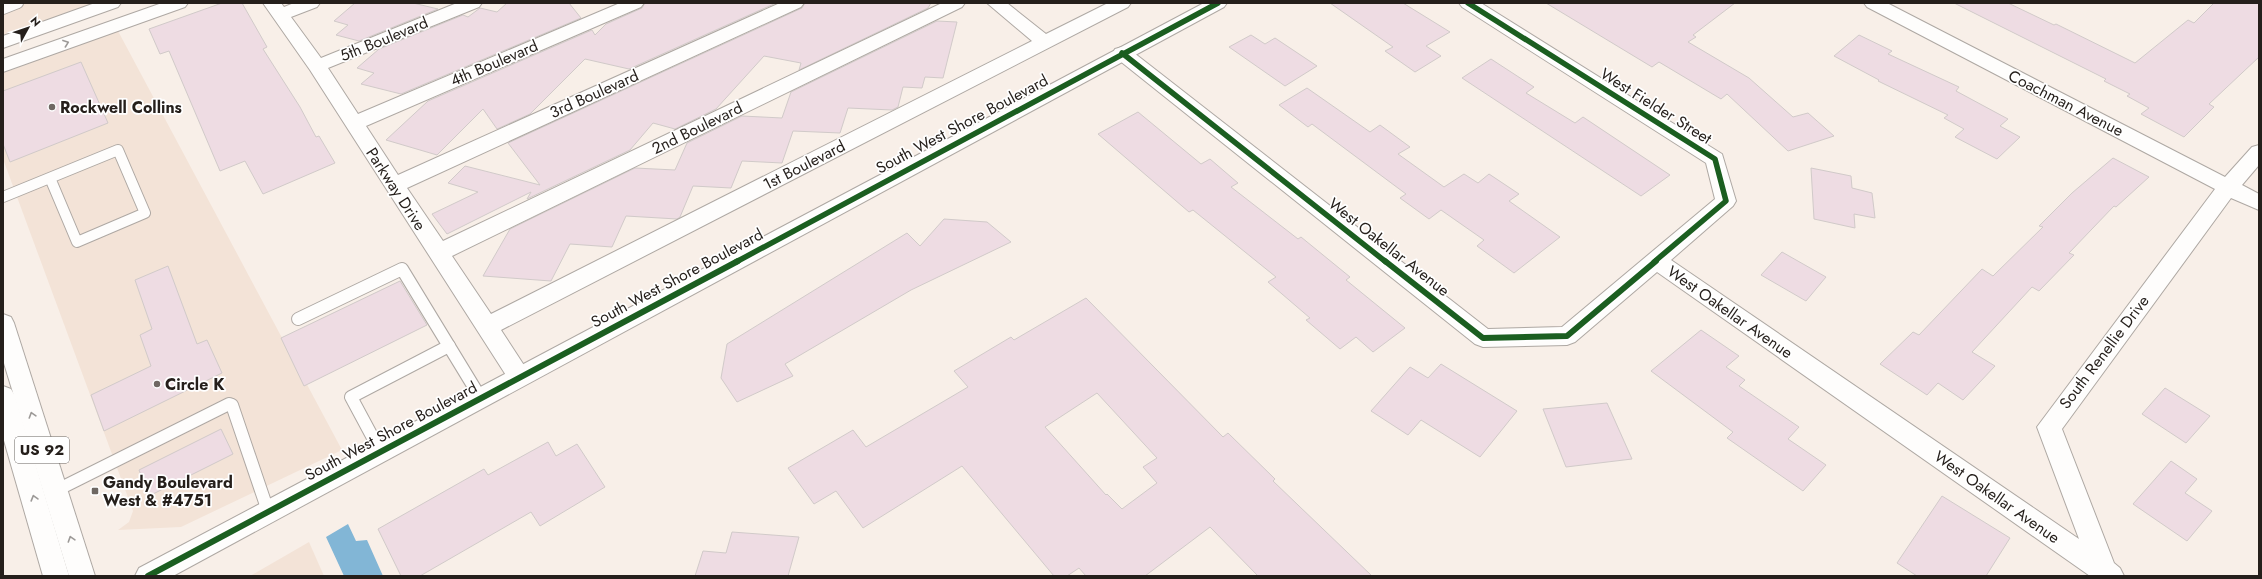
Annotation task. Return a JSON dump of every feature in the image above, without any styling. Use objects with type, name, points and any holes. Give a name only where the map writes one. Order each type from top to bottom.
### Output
[{"type":"main road","points":[[3,42],[112,3]]},
{"type":"main road","points":[[3,66],[140,9],[179,3]]},
{"type":"main road","points":[[277,9],[311,3]]},
{"type":"main road","name":"5th Boulevard","points":[[317,66],[473,3]]},
{"type":"main road","name":"4th Boulevard","points":[[353,124],[635,3]]},
{"type":"main road","name":"3rd Boulevard","points":[[394,185],[795,3]]},
{"type":"main road","name":"2nd Boulevard","points":[[438,253],[956,3]]},
{"type":"main road","points":[[996,3],[1044,42]]},
{"type":"main road","name":"1st Boulevard","points":[[486,327],[1122,3]]},
{"type":"main road","name":"South West Shore Boulevard","points":[[148,576],[519,376],[691,286],[1122,53],[1218,3]]},
{"type":"main road","name":"West Fielder Street","points":[[1468,3],[1715,159],[1726,201],[1657,261]]},
{"type":"main road","name":"Coachman Avenue","points":[[1873,3],[2259,203]]},
{"type":"main road","name":"Parkway Drive","points":[[277,9],[317,66],[353,124],[519,376]]},
{"type":"main road","name":"West Oakellar Avenue","points":[[1122,53],[1483,338],[1567,336],[1657,261],[2105,574]]},
{"type":"main road","name":"South Renellie Drive","points":[[2105,574],[2049,427],[2228,187],[2259,152]]},
{"type":"main road","name":"US 92","points":[[3,323],[82,576]]},
{"type":"main road","points":[[3,396],[56,576]]},
{"type":"lane","points":[[3,9],[18,3]]},
{"type":"lane","points":[[3,197],[118,150],[145,213],[77,242],[50,178]]},
{"type":"lane","points":[[298,319],[402,269],[480,397]]},
{"type":"lane","points":[[380,451],[351,397],[449,346]]},
{"type":"lane","points":[[55,490],[229,404],[232,405],[268,512]]},
{"type":"shaded area","points":[[3,3],[94,3],[3,35]]},
{"type":"shaded area","points":[[118,31],[342,450],[181,527],[118,530],[129,522],[133,511],[3,159],[3,73]]},
{"type":"shaded area","points":[[309,542],[324,576],[250,576]]},
{"type":"water","points":[[348,524],[356,541],[367,540],[383,576],[344,576],[326,537]]},
{"type":"building","points":[[222,3],[242,3],[267,47],[263,49],[300,107],[316,137],[319,136],[335,163],[263,194],[245,161],[220,171],[169,51],[160,54],[149,29]]},
{"type":"building","points":[[355,3],[413,3],[438,9],[359,41],[336,35],[348,25],[334,21]]},
{"type":"building","points":[[507,3],[569,3],[581,18],[401,94],[361,84],[374,73],[357,68],[379,49],[463,15],[468,17],[480,8],[497,12]]},
{"type":"building","points":[[645,3],[776,3],[629,69],[585,59],[530,114],[497,129],[483,109],[437,155],[386,140],[428,101],[592,30],[595,35],[606,24],[642,8]]},
{"type":"building","points":[[805,3],[931,3],[928,8],[799,70],[801,63],[764,56],[716,109],[675,129],[653,123],[630,150],[527,199],[531,192],[447,234],[432,214],[478,192],[448,183],[465,166],[540,185],[508,143],[802,8]]},
{"type":"building","points":[[1330,3],[1403,3],[1450,32],[1426,46],[1441,56],[1415,72],[1385,51],[1393,47]]},
{"type":"building","points":[[1546,3],[1735,3],[1693,35],[1696,37],[1688,42],[1749,78],[1793,117],[1808,113],[1834,136],[1788,151],[1727,94],[1721,99],[1659,62],[1652,67]]},
{"type":"building","points":[[1954,3],[2008,3],[2054,25],[2056,24],[2135,63],[2188,20],[2194,23],[2214,3],[2259,3],[2259,57],[2209,104],[2214,107],[2184,137],[2141,114],[2149,108],[2127,96],[2130,94],[2104,81],[2106,79]]},
{"type":"building","points":[[937,21],[957,22],[943,78],[925,77],[922,88],[903,87],[898,107],[892,110],[848,108],[840,133],[793,131],[782,163],[742,161],[731,188],[693,186],[680,217],[677,219],[626,216],[612,247],[570,244],[551,281],[483,276],[510,229],[635,168],[675,170],[687,143],[742,116],[782,118],[791,92]]},
{"type":"building","points":[[1251,35],[1265,44],[1275,38],[1317,66],[1285,86],[1229,47]]},
{"type":"building","points":[[1859,35],[1892,51],[1888,54],[1959,87],[1956,91],[2008,119],[2000,126],[2020,137],[1997,159],[1955,137],[1964,129],[1944,118],[1948,115],[1878,81],[1879,80],[1834,56]]},
{"type":"building","points":[[1491,59],[1534,87],[1526,93],[1575,123],[1583,117],[1670,175],[1641,196],[1462,78]]},
{"type":"building","name":"Rockwell Collins","points":[[81,62],[108,123],[10,162],[3,144],[3,91]]},
{"type":"building","points":[[1307,88],[1370,132],[1380,125],[1410,147],[1398,154],[1444,187],[1464,174],[1478,183],[1489,174],[1519,194],[1509,201],[1560,237],[1514,273],[1477,246],[1484,240],[1441,210],[1429,219],[1400,198],[1406,194],[1312,124],[1308,127],[1279,105]]},
{"type":"building","points":[[1138,112],[1201,164],[1210,159],[1238,183],[1231,187],[1298,239],[1301,237],[1350,277],[1346,280],[1405,328],[1373,352],[1356,337],[1340,349],[1306,320],[1310,318],[1268,282],[1276,277],[1193,210],[1189,212],[1098,134]]},
{"type":"building","points":[[2113,158],[2149,177],[2116,207],[2114,206],[2069,253],[2074,255],[2039,291],[2032,287],[1972,352],[1995,366],[1963,400],[1938,383],[1927,395],[1880,364],[1913,332],[1919,335],[1982,269],[1993,276],[2043,227],[2039,226],[2072,193]]},
{"type":"building","points":[[1811,168],[1851,176],[1852,188],[1872,193],[1875,218],[1854,214],[1855,228],[1814,219]]},
{"type":"building","points":[[944,219],[987,222],[1011,242],[911,290],[785,364],[793,376],[737,402],[721,378],[727,344],[907,233],[920,246]]},
{"type":"building","points":[[1782,252],[1826,277],[1806,301],[1761,275]]},
{"type":"building","points":[[168,266],[197,344],[207,340],[222,373],[104,431],[91,395],[151,366],[140,335],[152,329],[135,280]]},
{"type":"building","points":[[400,281],[427,325],[304,386],[281,338]]},
{"type":"building","points":[[1086,298],[1223,437],[1228,433],[1275,479],[1273,481],[1372,576],[1258,576],[1210,527],[1145,576],[1086,576],[1079,568],[1067,576],[1054,576],[962,466],[863,528],[836,491],[814,504],[788,468],[853,430],[866,447],[968,387],[954,371],[1011,337],[1014,340]],"holes":[[[1097,393],[1157,458],[1143,467],[1157,483],[1122,509],[1107,494],[1106,495],[1045,427]]]},
{"type":"building","points":[[1701,330],[1739,356],[1726,367],[1745,380],[1739,386],[1799,427],[1788,439],[1826,465],[1803,491],[1727,438],[1733,432],[1651,371]]},
{"type":"building","points":[[1441,364],[1517,411],[1480,457],[1421,420],[1408,435],[1371,411],[1410,367],[1428,378]]},
{"type":"building","points":[[2165,388],[2210,416],[2186,443],[2142,414]]},
{"type":"building","points":[[1607,403],[1632,459],[1566,467],[1543,409]]},
{"type":"building","name":"Circle K","points":[[221,429],[233,454],[149,496],[139,470]]},
{"type":"building","points":[[548,442],[556,456],[577,444],[605,487],[540,526],[531,512],[420,576],[401,576],[378,529],[484,469],[488,475]]},
{"type":"building","points":[[2171,461],[2197,479],[2185,493],[2212,511],[2187,541],[2133,504]]},
{"type":"building","points":[[1942,496],[2010,538],[1986,576],[1917,576],[1897,563]]},
{"type":"building","points":[[732,532],[799,537],[788,576],[695,576],[703,551],[726,553]]},
{"type":"cycle path","points":[[148,576],[684,290],[1122,53],[1218,3]]},
{"type":"cycle path","points":[[1122,53],[1483,338],[1567,336],[1726,201],[1715,159],[1468,3]]},
{"type":"place","name":"Rockwell Collins","points":[[52,107]]},
{"type":"place","name":"Circle K","points":[[157,384]]},
{"type":"place","name":"Gandy Boulevard West & #4751","points":[[95,491]]}]
